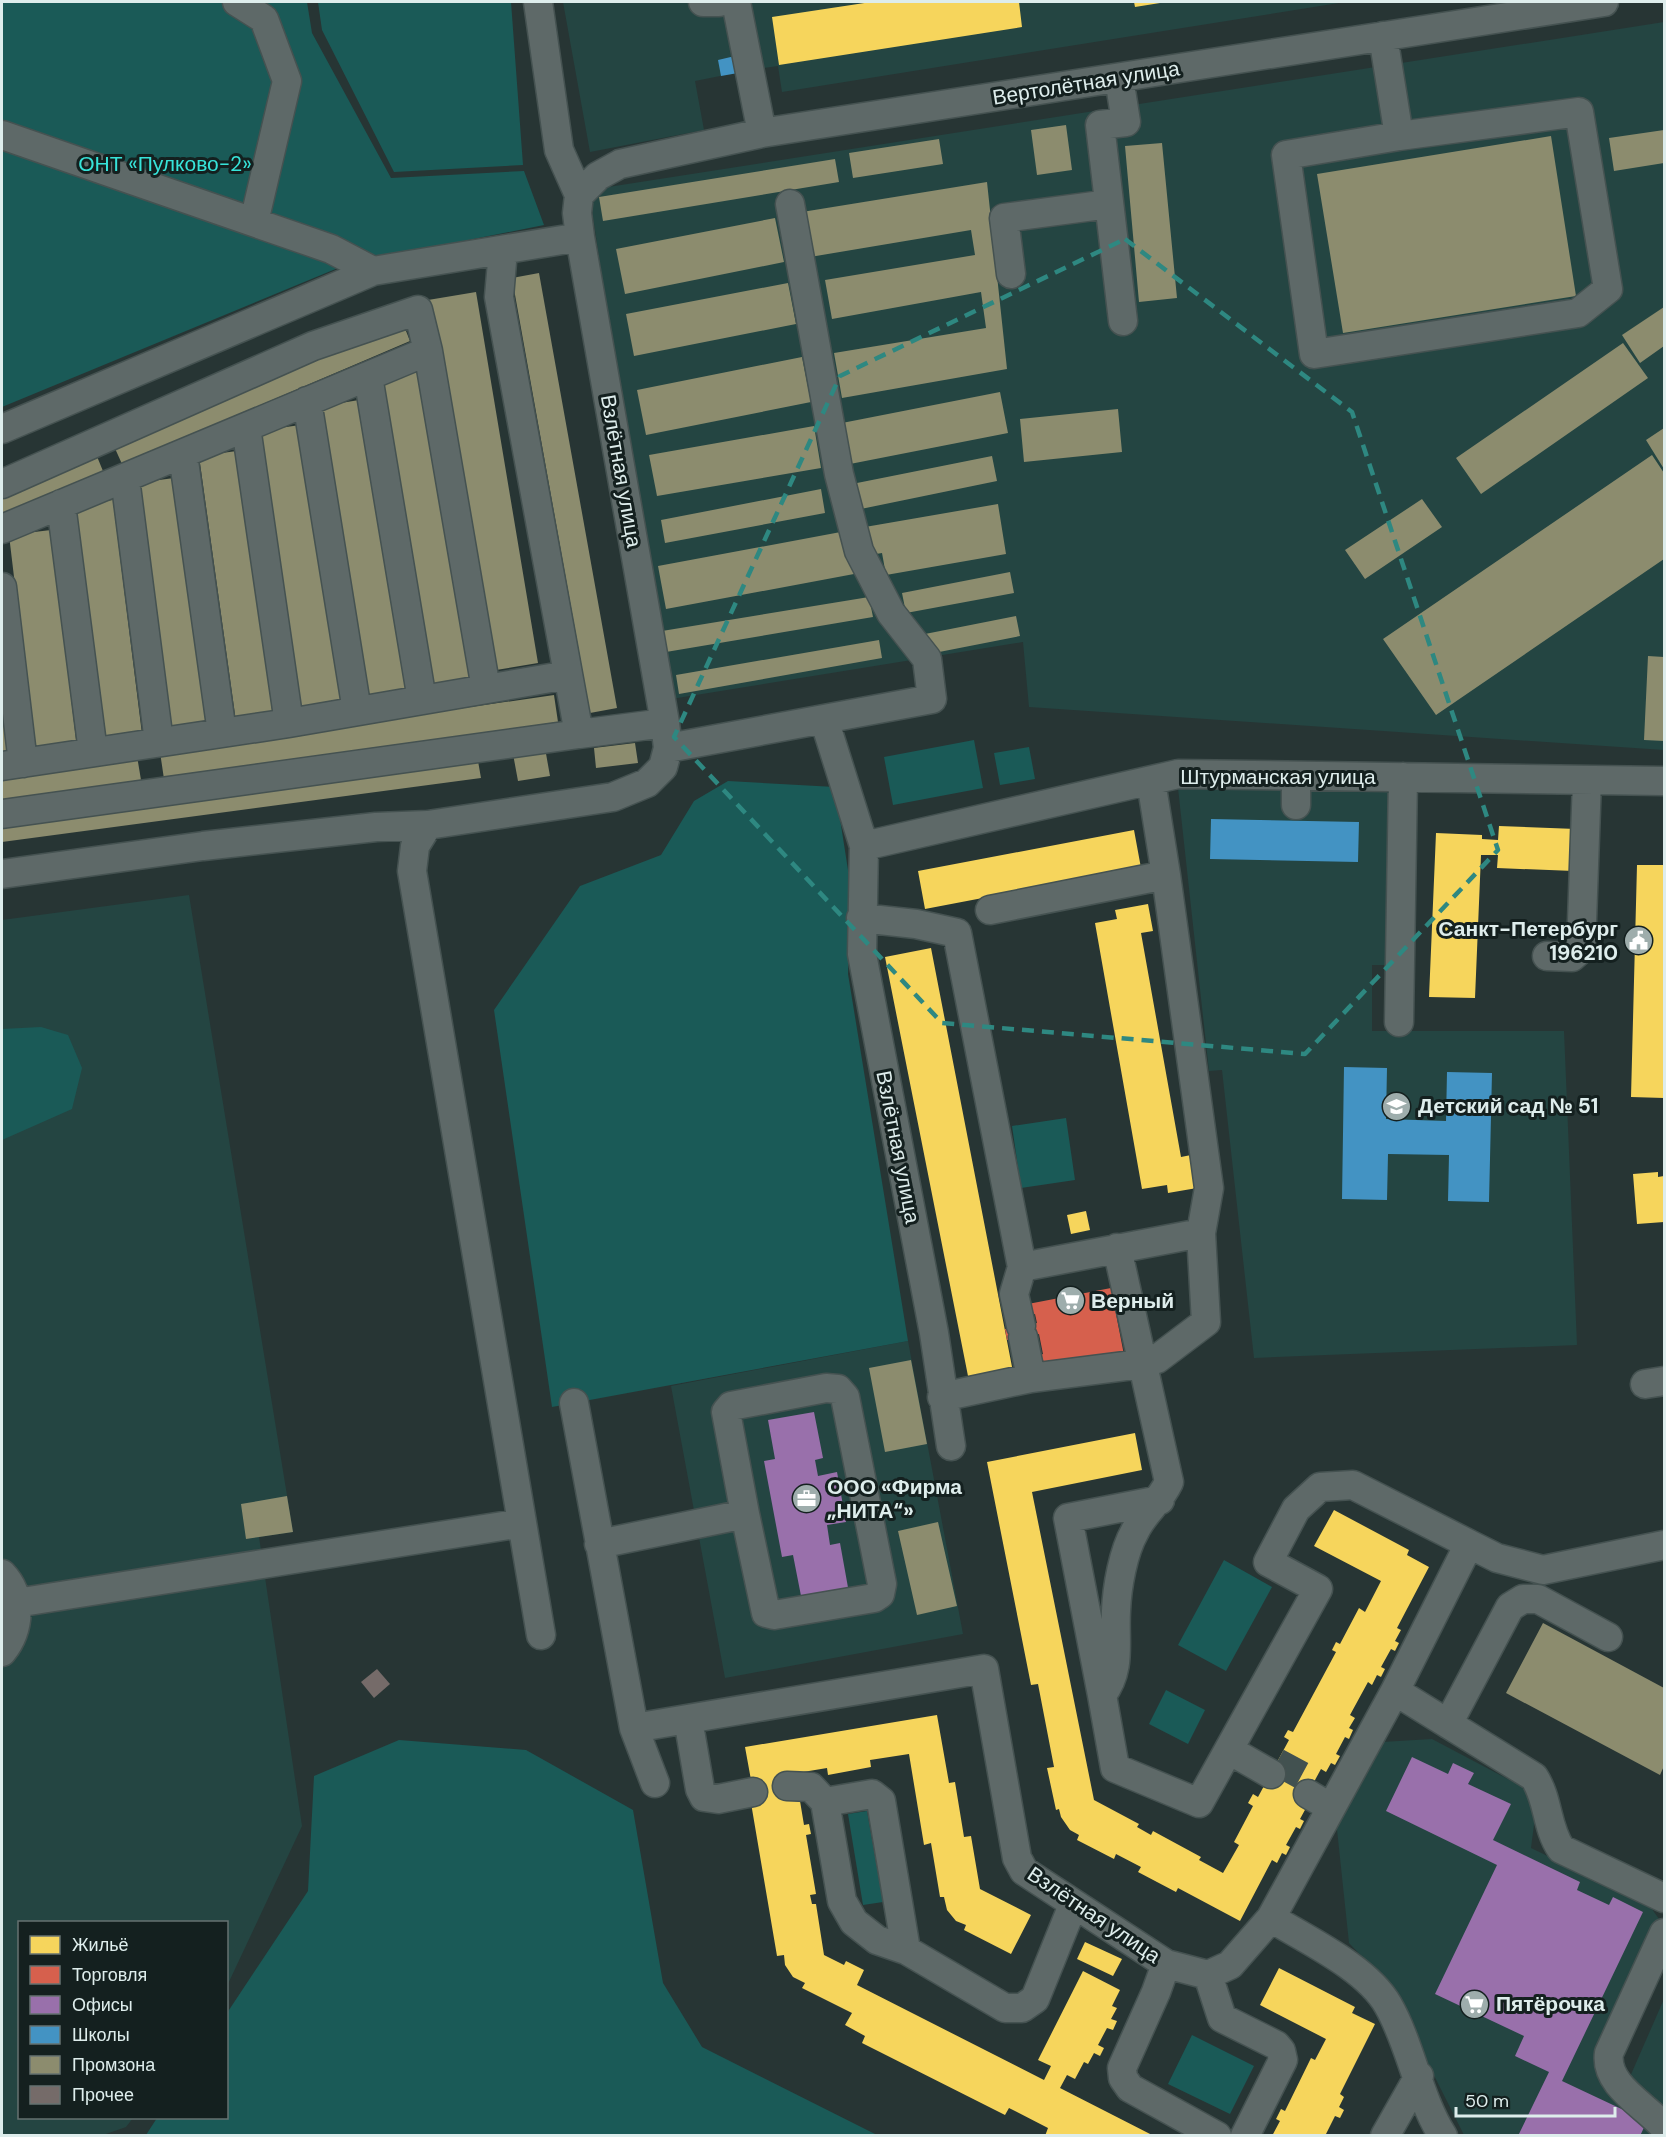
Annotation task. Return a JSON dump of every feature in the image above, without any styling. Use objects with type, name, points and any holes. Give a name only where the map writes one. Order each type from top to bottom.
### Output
[{"type":"street","points":[[237,2],[264,19],[287,81],[254,222]]},
{"type":"street","points":[[538,2],[559,150],[579,195]]},
{"type":"street","points":[[703,2],[719,2]]},
{"type":"street","points":[[736,2],[762,133]]},
{"type":"street","name":"Вертолётная улица","points":[[579,195],[598,176],[653,148],[1604,2]]},
{"type":"street","points":[[1383,36],[1399,136]]},
{"type":"street","points":[[1119,78],[1126,122],[1100,125],[1122,321]]},
{"type":"street","points":[[1580,112],[1608,289],[1578,313],[1314,354],[1286,155],[1399,136],[1580,112]]},
{"type":"street","points":[[2,135],[330,249],[373,271]]},
{"type":"street","name":"Взлётная улица","points":[[579,195],[577,213],[580,237],[667,736]]},
{"type":"street","points":[[2,814],[579,735],[667,736],[824,719],[932,699],[927,659],[891,613],[859,551],[839,474],[790,204]]},
{"type":"street","points":[[1011,274],[1004,218],[1109,204]]},
{"type":"street","points":[[2,429],[373,271],[580,237]]},
{"type":"street","points":[[503,250],[499,297],[579,735]]},
{"type":"street","points":[[2,484],[312,346],[418,310],[428,351],[486,689]]},
{"type":"street","points":[[2,529],[428,351]]},
{"type":"street","points":[[368,376],[422,700]]},
{"type":"street","points":[[307,401],[357,711]]},
{"type":"street","points":[[246,427],[289,723]]},
{"type":"street","points":[[183,454],[222,733]]},
{"type":"street","points":[[125,478],[159,742]]},
{"type":"street","points":[[61,504],[93,752]]},
{"type":"street","points":[[2,587],[12,765],[289,723],[568,675]]},
{"type":"street","name":"Взлётная улица","points":[[824,719],[864,846],[862,954],[934,1333],[951,1446]]},
{"type":"street","points":[[2,874],[203,846],[376,827],[428,825],[613,797],[646,783],[663,767],[667,736]]},
{"type":"street","name":"Штурманская улица","points":[[864,846],[1178,774],[1665,781]]},
{"type":"street","points":[[1296,776],[1296,805]]},
{"type":"street","points":[[1399,1022],[1402,777]]},
{"type":"street","points":[[1547,956],[1572,957],[1581,949],[1587,780]]},
{"type":"street","points":[[942,1397],[1031,1378],[1141,1364],[1157,1359],[1206,1322],[1202,1233],[1209,1188],[1151,781]]},
{"type":"street","points":[[428,825],[415,846],[412,871],[541,1635]]},
{"type":"street","points":[[990,910],[1166,875]]},
{"type":"street","points":[[861,918],[916,924],[957,933],[1022,1267],[1014,1294],[1031,1378]]},
{"type":"street","points":[[1022,1267],[1202,1233]]},
{"type":"street","points":[[1102,1695],[1111,1683],[1117,1659],[1116,1610],[1134,1532],[1144,1516],[1160,1500],[1168,1482],[1117,1248]]},
{"type":"street","points":[[826,1388],[838,1389],[845,1397],[882,1584],[880,1594],[874,1598],[774,1615],[766,1613],[745,1514],[726,1412],[730,1406],[826,1388]]},
{"type":"street","points":[[574,1403],[634,1728],[655,1783]]},
{"type":"street","points":[[1160,1500],[1068,1518],[1115,1768],[1199,1803],[1318,1589],[1268,1562],[1296,1509],[1320,1487],[1353,1485],[1497,1558],[1543,1570],[1665,1545]]},
{"type":"street","points":[[599,1544],[745,1514]]},
{"type":"street","points":[[16,1603],[522,1523]]},
{"type":"street","points":[[1252,2133],[1283,2060],[1281,2051],[1276,2045],[1222,2018],[1208,1975],[1230,1965],[1271,1918],[1322,1794],[1395,1691],[1469,1544]]},
{"type":"street","points":[[2,1574],[12,1589],[16,1603],[14,1631],[2,1652]]},
{"type":"street","points":[[1448,1724],[1510,1607],[1523,1599],[1538,1599],[1608,1637]]},
{"type":"street","name":"Взлётная улица","points":[[688,1719],[984,1669],[1017,1858],[1024,1870],[1073,1905],[1166,1964],[1208,1975]]},
{"type":"street","points":[[1395,1691],[1534,1778],[1544,1792],[1552,1837],[1561,1849],[1665,1898]]},
{"type":"street","points":[[634,1728],[688,1719],[700,1789],[704,1797],[718,1799],[753,1792]]},
{"type":"street","points":[[1232,1744],[1274,1768]]},
{"type":"street","points":[[787,1786],[811,1787],[825,1802],[842,1901],[854,1922],[877,1940],[906,1950],[1005,2008],[1023,2008],[1035,1999],[1073,1905]]},
{"type":"street","points":[[825,1802],[872,1794],[881,1801],[906,1950]]},
{"type":"street","points":[[1271,1918],[1367,1978],[1388,2004],[1419,2076],[1432,2119],[1443,2136]]},
{"type":"street","points":[[1665,1933],[1609,2053],[1607,2065],[1613,2079],[1665,2127]]},
{"type":"street","points":[[1166,1964],[1122,2068],[1123,2078],[1130,2088],[1217,2136]]},
{"type":"street","points":[[1385,2136],[1419,2076]]},
{"type":"highlighted area","points":[[1125,239],[1352,412],[1498,850],[1305,1054],[942,1023],[674,737],[840,376]]},
{"type":"shaded area","points":[[563,2],[1345,2],[782,92],[778,66],[750,70],[695,81],[704,130],[590,152]]},
{"type":"shaded area","points":[[1664,22],[1664,750],[1029,707],[1023,642],[665,700],[589,190]]},
{"type":"shaded area","name":"Детский сад № 51","points":[[1384,787],[1393,797],[1391,965],[1372,965],[1372,1031],[1564,1031],[1577,1345],[1254,1358],[1222,1070],[1209,1071],[1178,788]]},
{"type":"shaded area","points":[[189,895],[293,1532],[259,1537],[302,1826],[228,1984],[228,1921],[18,1921],[18,2119],[132,2119],[126,2127],[103,2135],[2,2135],[2,920]]},
{"type":"shaded area","name":"ООО «Фирма „НИТА“»","points":[[908,1341],[963,1634],[725,1678],[671,1386]]},
{"type":"shaded area","points":[[1432,1739],[1521,1786],[1537,1801],[1531,1848],[1649,1905],[1664,1926],[1603,2084],[1661,2135],[1464,2135],[1388,1984],[1349,1943],[1336,1820],[1382,1742]]},
{"type":"shaded area","points":[[1664,1999],[1664,2111],[1629,2079]]},
{"type":"green space","name":"ОНТ «Пулково-2»","points":[[2,2],[307,2],[312,33],[391,178],[524,171],[544,225],[338,268],[2,407]]},
{"type":"green space","points":[[318,2],[511,2],[523,165],[394,172],[322,30]]},
{"type":"green space","points":[[974,740],[983,788],[893,805],[884,757]]},
{"type":"green space","points":[[1029,747],[1035,779],[1000,785],[994,753]]},
{"type":"green space","points":[[728,781],[835,787],[851,889],[848,974],[908,1341],[552,1407],[494,1010],[580,886],[661,855],[694,801]]},
{"type":"green space","points":[[41,1027],[68,1035],[82,1068],[72,1109],[2,1140],[2,1029]]},
{"type":"green space","points":[[1066,1118],[1075,1180],[1021,1188],[1012,1126]]},
{"type":"green space","points":[[1224,1560],[1272,1587],[1226,1671],[1178,1645]]},
{"type":"green space","points":[[1166,1690],[1205,1710],[1188,1744],[1149,1724]]},
{"type":"green space","points":[[399,1740],[526,1750],[633,1810],[663,1983],[702,2047],[877,2135],[146,2135],[156,2119],[228,2119],[228,2011],[308,1891],[314,1776]]},
{"type":"green space","points":[[867,1811],[883,1902],[863,1905],[848,1814]]},
{"type":"green space","points":[[1192,2035],[1254,2066],[1230,2114],[1168,2084]]},
{"type":"building: Жильё","points":[[871,2],[1019,2],[1022,27],[779,65],[772,17]]},
{"type":"building: Жильё","points":[[1134,2],[1160,2],[1160,3],[1135,7]]},
{"type":"building: Жильё","points":[[1499,826],[1576,829],[1574,871],[1497,868],[1498,855],[1481,855],[1475,998],[1429,997],[1436,833],[1482,835],[1482,839],[1498,840]]},
{"type":"building: Жильё","points":[[1134,830],[1141,868],[925,909],[918,871]]},
{"type":"building: Жильё","points":[[1637,865],[1664,865],[1664,1098],[1631,1097]]},
{"type":"building: Жильё","points":[[1148,904],[1153,931],[1141,933],[1181,1157],[1191,1155],[1197,1188],[1168,1193],[1167,1185],[1142,1189],[1095,923],[1117,919],[1115,910]]},
{"type":"building: Жильё","points":[[931,948],[1013,1372],[969,1381],[885,957]]},
{"type":"building: Жильё","points":[[1658,1172],[1658,1177],[1664,1176],[1664,1222],[1637,1224],[1633,1174]]},
{"type":"building: Жильё","points":[[1086,1211],[1090,1230],[1071,1234],[1067,1215]]},
{"type":"building: Жильё","points":[[1135,1433],[1142,1470],[1032,1492],[1094,1800],[1139,1824],[1137,1827],[1151,1835],[1153,1831],[1201,1857],[1199,1860],[1223,1873],[1239,1845],[1234,1842],[1253,1806],[1248,1803],[1253,1794],[1258,1797],[1289,1740],[1284,1737],[1288,1730],[1293,1732],[1336,1652],[1332,1650],[1336,1642],[1340,1644],[1359,1608],[1365,1612],[1381,1581],[1314,1546],[1334,1510],[1409,1550],[1407,1555],[1429,1567],[1397,1628],[1401,1630],[1395,1641],[1399,1643],[1395,1651],[1391,1649],[1381,1667],[1385,1669],[1381,1677],[1377,1675],[1372,1685],[1368,1682],[1350,1715],[1355,1718],[1349,1728],[1353,1730],[1349,1739],[1345,1737],[1336,1754],[1340,1756],[1335,1765],[1331,1763],[1326,1772],[1321,1769],[1301,1806],[1306,1808],[1300,1819],[1304,1821],[1300,1829],[1296,1827],[1286,1845],[1290,1847],[1286,1855],[1282,1853],[1277,1863],[1272,1860],[1240,1921],[1178,1888],[1176,1892],[1138,1872],[1141,1867],[1116,1854],[1114,1859],[1077,1840],[1079,1835],[1070,1830],[1061,1817],[1059,1809],[1056,1810],[1047,1768],[1054,1767],[1038,1684],[1031,1685],[987,1462]]},
{"type":"building: Жильё","points":[[937,1715],[949,1783],[955,1782],[964,1837],[971,1836],[980,1889],[1031,1915],[1011,1954],[964,1930],[966,1925],[956,1921],[947,1910],[944,1897],[940,1897],[931,1843],[924,1845],[909,1754],[870,1760],[871,1767],[828,1775],[827,1768],[785,1775],[799,1795],[804,1825],[809,1824],[811,1834],[806,1835],[816,1894],[810,1895],[812,1904],[816,1904],[824,1955],[844,1965],[846,1961],[864,1970],[857,1985],[1044,2080],[1051,2066],[1038,2060],[1083,1971],[1120,1990],[1112,2006],[1117,2008],[1111,2019],[1117,2021],[1113,2030],[1107,2028],[1098,2045],[1104,2048],[1100,2056],[1094,2053],[1088,2064],[1084,2062],[1075,2079],[1067,2075],[1060,2088],[1154,2136],[1045,2136],[1048,2128],[1009,2108],[1005,2115],[862,2043],[865,2036],[845,2025],[852,2013],[802,1988],[805,1983],[793,1977],[785,1965],[784,1955],[777,1956],[751,1803],[755,1802],[745,1747]]},
{"type":"building: Жильё","points":[[1085,1942],[1122,1959],[1113,1976],[1077,1959]]},
{"type":"building: Жильё","points":[[1279,1968],[1355,2007],[1352,2013],[1375,2024],[1340,2094],[1344,2097],[1339,2107],[1344,2110],[1340,2118],[1335,2116],[1325,2136],[1272,2136],[1280,2121],[1276,2119],[1281,2109],[1285,2111],[1311,2058],[1315,2060],[1326,2039],[1260,2005]]},
{"type":"building: Торговля","points":[[1111,1288],[1124,1355],[1039,1365],[1037,1356],[1043,1354],[1039,1334],[1007,1340],[1005,1329],[1037,1323],[1035,1314],[1030,1315],[1028,1304]]},
{"type":"building: Офисы","name":"ООО «Фирма „НИТА“»","points":[[814,1412],[823,1458],[815,1460],[818,1476],[837,1472],[846,1522],[827,1525],[830,1545],[840,1543],[849,1593],[802,1601],[793,1555],[782,1557],[764,1461],[775,1459],[768,1420]]},
{"type":"building: Офисы","points":[[1412,1757],[1448,1774],[1453,1763],[1474,1773],[1468,1784],[1511,1804],[1493,1840],[1580,1882],[1577,1890],[1609,1905],[1613,1897],[1643,1912],[1562,2081],[1647,2121],[1640,2136],[1518,2136],[1549,2072],[1515,2056],[1524,2036],[1435,1994],[1497,1865],[1386,1811]]},
{"type":"building: Школы","points":[[735,56],[738,73],[721,76],[718,60]]},
{"type":"building: Школы","points":[[1211,819],[1359,822],[1358,862],[1210,859]]},
{"type":"building: Школы","points":[[1344,1067],[1387,1068],[1386,1119],[1446,1121],[1447,1072],[1492,1073],[1489,1202],[1448,1201],[1449,1155],[1388,1154],[1387,1200],[1342,1199]]},
{"type":"building: Промзона","points":[[1066,125],[1072,170],[1037,175],[1031,130]]},
{"type":"building: Промзона","points":[[1664,130],[1664,163],[1614,171],[1609,138]]},
{"type":"building: Промзона","points":[[1551,136],[1576,296],[1343,333],[1317,174]]},
{"type":"building: Промзона","points":[[939,139],[943,164],[853,178],[849,153]]},
{"type":"building: Промзона","points":[[1162,143],[1177,298],[1139,302],[1125,146]]},
{"type":"building: Промзона","points":[[835,159],[839,182],[603,221],[599,197]]},
{"type":"building: Промзона","points":[[987,182],[1007,369],[842,398],[834,353],[986,328],[981,292],[832,319],[825,280],[975,255],[971,230],[810,257],[802,212]]},
{"type":"building: Промзона","points":[[775,218],[784,262],[625,294],[616,249]]},
{"type":"building: Промзона","points":[[539,273],[617,708],[590,713],[512,278]]},
{"type":"building: Промзона","points":[[788,283],[796,324],[634,356],[626,314]]},
{"type":"building: Промзона","points":[[476,292],[538,663],[490,671],[428,300]]},
{"type":"building: Промзона","points":[[1664,307],[1664,346],[1640,363],[1622,335]]},
{"type":"building: Промзона","points":[[402,321],[410,341],[122,464],[113,444]]},
{"type":"building: Промзона","points":[[1623,343],[1648,378],[1481,494],[1456,458]]},
{"type":"building: Промзона","points":[[802,357],[811,402],[646,435],[637,390]]},
{"type":"building: Промзона","points":[[422,371],[474,683],[430,690],[378,378]]},
{"type":"building: Промзона","points":[[1000,392],[1008,433],[850,464],[842,423]]},
{"type":"building: Промзона","points":[[359,400],[409,694],[366,701],[317,407]]},
{"type":"building: Промзона","points":[[1118,409],[1122,452],[1024,462],[1020,419]]},
{"type":"building: Промзона","points":[[300,425],[341,705],[299,711],[259,431]]},
{"type":"building: Промзона","points":[[814,426],[821,468],[657,496],[649,455]]},
{"type":"building: Промзона","points":[[1664,428],[1664,469],[1646,440]]},
{"type":"building: Промзона","points":[[237,451],[273,717],[236,722],[199,456]]},
{"type":"building: Промзона","points":[[96,454],[105,476],[2,520],[2,494]]},
{"type":"building: Промзона","points":[[1652,455],[1664,473],[1664,559],[1436,715],[1383,639]]},
{"type":"building: Промзона","points":[[992,456],[997,481],[856,510],[852,484]]},
{"type":"building: Промзона","points":[[174,478],[207,729],[170,733],[137,483]]},
{"type":"building: Промзона","points":[[821,489],[825,513],[665,543],[661,520]]},
{"type":"building: Промзона","points":[[1422,499],[1442,527],[1365,579],[1345,550]]},
{"type":"building: Промзона","points":[[113,500],[142,734],[101,739],[73,505]]},
{"type":"building: Промзона","points":[[998,504],[1006,554],[886,575],[882,553],[870,555],[865,527]]},
{"type":"building: Промзона","points":[[51,530],[77,748],[35,753],[9,535]]},
{"type":"building: Промзона","points":[[846,531],[854,574],[666,609],[658,566]]},
{"type":"building: Промзона","points":[[1010,572],[1014,593],[906,613],[902,593]]},
{"type":"building: Промзона","points":[[869,597],[873,617],[666,652],[662,631]]},
{"type":"building: Промзона","points":[[1016,616],[1020,636],[929,654],[925,634]]},
{"type":"building: Промзона","points":[[879,640],[882,658],[679,694],[676,675]]},
{"type":"building: Промзона","points":[[1648,656],[1664,657],[1664,741],[1644,740]]},
{"type":"building: Промзона","points":[[554,695],[558,722],[164,779],[160,752]]},
{"type":"building: Промзона","points":[[2,712],[9,755],[2,756]]},
{"type":"building: Промзона","points":[[635,743],[638,763],[596,768],[594,748]]},
{"type":"building: Промзона","points":[[545,748],[550,776],[518,781],[513,754]]},
{"type":"building: Промзона","points":[[137,756],[141,780],[2,801],[2,776]]},
{"type":"building: Промзона","points":[[478,761],[481,778],[2,842],[2,825]]},
{"type":"building: Промзона","points":[[911,1360],[927,1444],[885,1452],[869,1368]]},
{"type":"building: Промзона","points":[[287,1496],[293,1532],[246,1539],[241,1504]]},
{"type":"building: Промзона","points":[[938,1522],[957,1606],[917,1615],[898,1531]]},
{"type":"building: Промзона","points":[[1543,1623],[1664,1688],[1664,1766],[1660,1775],[1506,1693]]},
{"type":"building: Прочее","points":[[377,1669],[390,1684],[374,1698],[361,1682]]},
{"type":"tunnel","points":[[1277,1762],[1314,1782]]},
{"type":"place","name":"Санкт-Петербург 196210","points":[[1639,941]]},
{"type":"place","name":"Детский сад № 51","points":[[1397,1106]]},
{"type":"place","name":"Верный","points":[[1070,1301]]},
{"type":"place","name":"ООО «Фирма „НИТА“»","points":[[806,1499]]},
{"type":"place","name":"Пятёрочка","points":[[1475,2004]]}]
